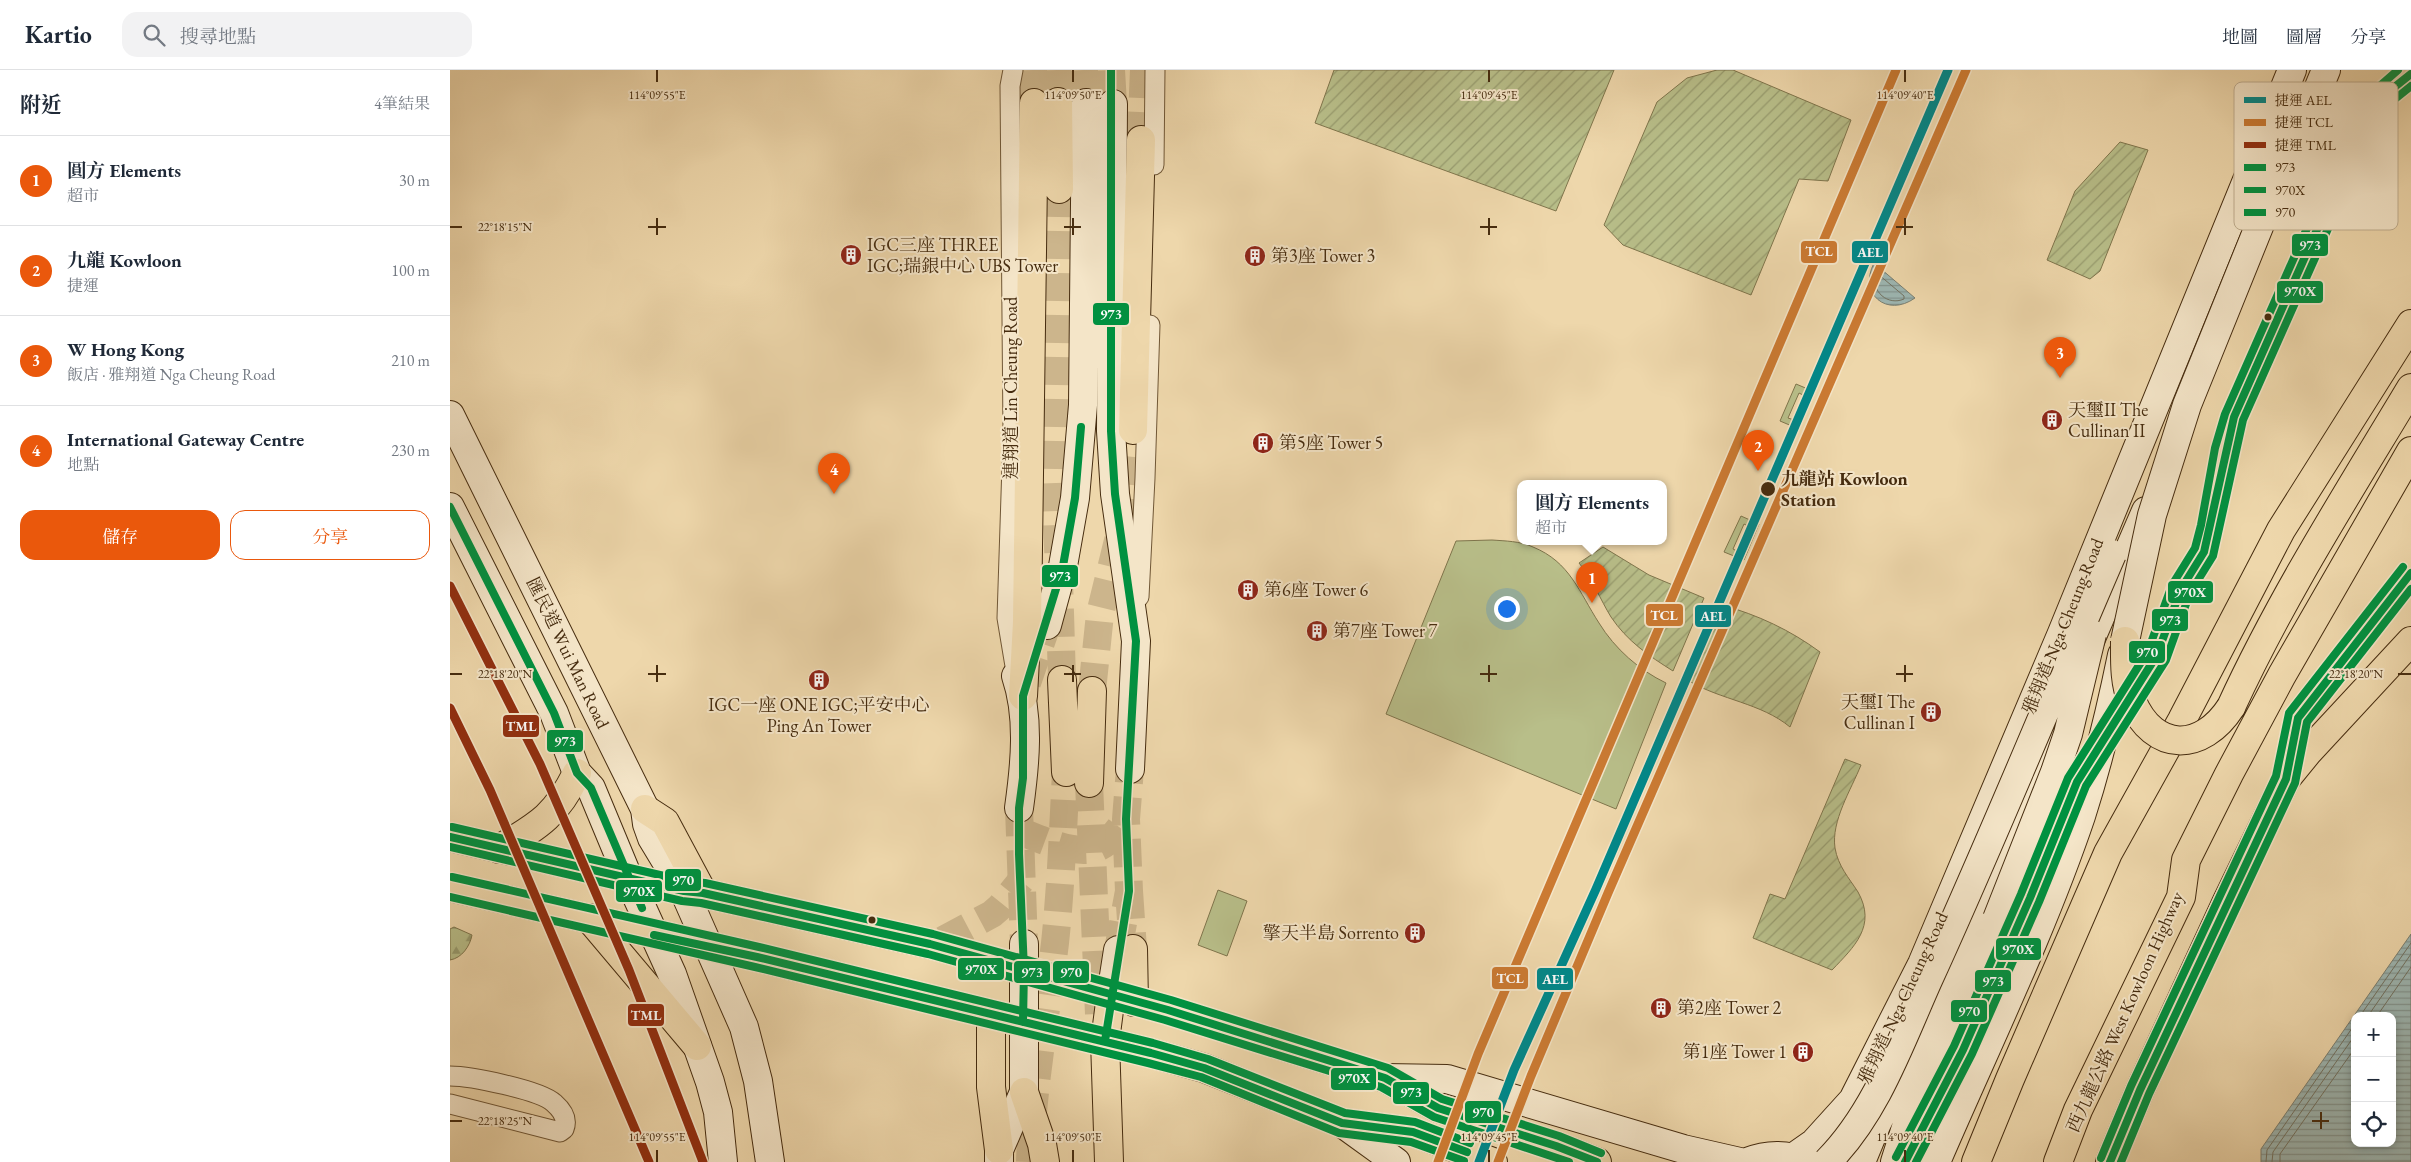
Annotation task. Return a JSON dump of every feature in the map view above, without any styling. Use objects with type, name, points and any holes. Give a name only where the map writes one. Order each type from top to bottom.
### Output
[{"type":"main road","name":"雅翔道 Nga Cheung Road","points":[[2289,82],[2294,70]]},
{"type":"main road","name":"雅翔道 Nga Cheung Road","points":[[2289,82],[2294,70]]},
{"type":"main road","points":[[2317,82],[2322,70]]},
{"type":"main road","name":"雅翔道 Nga Cheung Road","points":[[2321,82],[2326,70]]},
{"type":"main road","points":[[1020,686],[1027,622],[1046,102],[1059,189]]},
{"type":"main road","points":[[1047,626],[1063,566],[1075,498],[1083,405],[1086,103]]},
{"type":"main road","points":[[1113,104],[1110,345],[1112,440],[1115,494],[1136,641],[1130,769]]},
{"type":"main road","points":[[1133,430],[1141,140]]},
{"type":"main road","name":"雅翔道 Nga Cheung Road","points":[[1800,1159],[1854,1100],[1922,964],[2062,632],[2234,214]]},
{"type":"main road","name":"雅翔道 Nga Cheung Road","points":[[1861,1162],[1876,1123],[1959,956],[2096,628],[2209,280],[2234,218]]},
{"type":"main road","points":[[1936,1162],[2043,914],[2071,843],[2098,757],[2152,515],[2186,405],[2257,230]]},
{"type":"main road","name":"雅翔道 Nga Cheung Road","points":[[1827,1162],[1853,1130],[1886,1074],[2118,558],[2258,230]]},
{"type":"main road","points":[[1976,1162],[2006,1086],[2108,853],[2182,720],[2281,530],[2411,324]]},
{"type":"main road","points":[[2124,641],[2127,684],[2131,700],[2139,715],[2148,726],[2159,735],[2171,740],[2194,739],[2217,726],[2231,707],[2259,648],[2297,576],[2411,388]]},
{"type":"main road","name":"匯民道 Wui Man Road","points":[[450,415],[645,809],[665,822],[694,892]]},
{"type":"main road","name":"西九龍公路 West Kowloon Highway","points":[[2058,1162],[2078,1110],[2180,897],[2186,860],[2278,682],[2411,451]]},
{"type":"main road","points":[[450,507],[554,713],[577,773],[591,788],[672,974],[710,1082],[718,1112],[723,1162]]},
{"type":"main road","points":[[2087,568],[2118,558]]},
{"type":"main road","points":[[1895,1162],[1915,1099],[1968,988],[2055,772],[2068,734],[2118,558]]},
{"type":"main road","points":[[2062,632],[2096,628]]},
{"type":"main road","points":[[2110,1162],[2140,1090],[2227,901],[2286,779],[2411,641]]},
{"type":"main road","points":[[1062,680],[1077,778],[1092,691]]},
{"type":"main road","name":"連翔道 Lin Cheung Road","points":[[1019,808],[1023,778],[1020,686]]},
{"type":"main road","points":[[499,848],[531,830],[551,815],[564,797],[577,773]]},
{"type":"main road","points":[[450,836],[694,892],[936,942],[1024,957],[1123,998],[1385,1078],[1438,1108],[1591,1160]]},
{"type":"main road","points":[[450,887],[589,918],[1105,1041],[1204,1068],[1342,1123],[1396,1162]]},
{"type":"main road","points":[[694,892],[710,947],[746,1036],[758,1081],[770,1162]]},
{"type":"main road","points":[[589,918],[696,1046]]},
{"type":"main road","points":[[1109,1162],[1105,1041],[1123,998],[1126,950]]},
{"type":"main road","points":[[1024,957],[1024,1092],[1042,1144],[1045,1162]]},
{"type":"main road","points":[[991,1014],[991,1087],[999,1156]]},
{"type":"main road","points":[[1385,1078],[1447,1079],[1683,1149],[1740,1162]]},
{"type":"main road","points":[[999,1156],[1024,1092]]},
{"type":"main road","points":[[1342,1123],[1413,1132],[1493,1162]]},
{"type":"main road","points":[[1747,1162],[1769,1156],[1800,1159]]},
{"type":"street","name":"連翔道 Lin Cheung Road","points":[[1013,70],[1010,86],[1013,434],[1006,618],[1020,686]]},
{"type":"street","points":[[1136,641],[1147,428],[1155,70]]},
{"type":"street","points":[[450,1076],[481,1080],[540,1095],[553,1102],[563,1112],[566,1123],[564,1130],[560,1132],[450,1104]]},
{"type":"green space","points":[[1334,70],[1614,70],[1556,211],[1315,123]]},
{"type":"green space","points":[[1717,70],[1733,70],[1851,120],[1828,181],[1799,179],[1751,295],[1623,245],[1604,225],[1657,102],[1687,78]]},
{"type":"green space","points":[[2120,142],[2148,150],[2100,271],[2090,279],[2047,260],[2075,191]]},
{"type":"green space","points":[[1796,384],[1815,392],[1799,429],[1780,421]],"holes":[[[1799,393],[1805,396],[1794,420],[1788,418]]]},
{"type":"green space","points":[[1741,516],[1759,524],[1744,560],[1724,552]],"holes":[[[1744,524],[1750,527],[1739,552],[1733,549]]]},
{"type":"green space","points":[[1492,540],[1512,542],[1517,543],[1517,545],[1528,545],[1546,553],[1565,569],[1612,642],[1646,672],[1666,683],[1616,809],[1386,714],[1456,541]]},
{"type":"green space","points":[[1603,547],[1649,575],[1704,598],[1673,671],[1647,654],[1617,626],[1579,563]]},
{"type":"green space","points":[[1722,605],[1748,613],[1773,624],[1820,652],[1790,727],[1766,712],[1714,693],[1689,681]]},
{"type":"green space","points":[[1845,759],[1861,765],[1839,816],[1836,827],[1835,848],[1841,866],[1858,892],[1865,915],[1864,926],[1855,944],[1832,970],[1753,938],[1770,894],[1785,899]]},
{"type":"green space","points":[[1218,890],[1247,901],[1227,956],[1198,945]]},
{"type":"green space","points":[[454,927],[472,935],[465,951],[458,957],[450,960],[450,929]]},
{"type":"water","points":[[1874,263],[1915,298],[1905,304],[1895,305],[1886,304],[1878,300],[1870,284],[1870,274]]},
{"type":"water","points":[[2411,934],[2411,1162],[2261,1162],[2261,1149],[2351,1020],[2351,1147],[2396,1147],[2396,1012],[2357,1012]]},
{"type":"tunnel","points":[[1033,70],[1034,103]]},
{"type":"tunnel","points":[[1057,70],[1058,102]]},
{"type":"tunnel","points":[[1084,70],[1086,103]]},
{"type":"tunnel","points":[[1111,70],[1113,104]]},
{"type":"tunnel","points":[[1141,140],[1144,70]]},
{"type":"tunnel","points":[[1059,189],[1056,479],[1062,680]]},
{"type":"tunnel","points":[[1092,691],[1100,614],[1124,516],[1133,430]]},
{"type":"tunnel","points":[[1027,683],[1047,625]]},
{"type":"tunnel","points":[[1118,950],[1129,891],[1126,819],[1130,769]]},
{"type":"tunnel","points":[[1030,1162],[1036,1079],[1057,922],[1066,772]]},
{"type":"tunnel","points":[[1089,783],[1099,1014]]},
{"type":"tunnel","points":[[1019,808],[1024,944]]},
{"type":"tunnel","points":[[1019,831],[1059,846],[1090,850],[1107,842],[1126,819]]},
{"type":"tunnel","points":[[943,940],[992,914],[1021,881]]},
{"type":"tunnel","points":[[1129,891],[1133,949]]},
{"type":"metro line","name":"TCL","points":[[1438,1162],[1478,1054],[1896,70]]},
{"type":"metro line","name":"AEL","points":[[1479,1162],[1514,1070],[1596,889],[1948,70]]},
{"type":"metro line","name":"TCL","points":[[1498,1162],[1531,1076],[1608,893],[1966,70]]},
{"type":"metro line","name":"TML","points":[[450,586],[540,764],[629,970],[703,1162]]},
{"type":"metro line","name":"TML","points":[[450,708],[490,790],[649,1162]]},
{"type":"transit line","name":"973","points":[[1105,1041],[1129,891],[1126,819],[1136,641],[1115,494],[1111,431],[1111,70]]},
{"type":"transit line","name":"970","points":[[2384,82],[2398,70]]},
{"type":"transit line","name":"973","points":[[2398,84],[2411,74]]},
{"type":"transit line","name":"970X","points":[[2398,97],[2411,86]]},
{"type":"transit line","name":"970","points":[[1896,1157],[1954,1046],[2021,894],[2068,778],[2148,651],[2172,585],[2195,548],[2215,448],[2225,414],[2306,230]]},
{"type":"transit line","name":"973","points":[[1905,1162],[1963,1050],[2030,898],[2077,782],[2157,655],[2181,589],[2204,552],[2234,417],[2317,230]]},
{"type":"transit line","name":"970X","points":[[1916,1162],[1972,1054],[2039,902],[2086,786],[2166,660],[2190,593],[2213,556],[2243,420],[2327,230]]},
{"type":"transit line","name":"973","points":[[1023,1022],[1024,970],[1019,854],[1019,808],[1023,778],[1023,696],[1063,566],[1075,498],[1081,427]]},
{"type":"transit line","name":"973","points":[[450,507],[554,713],[577,773],[591,788],[642,908]]},
{"type":"transit line","name":"970","points":[[2101,1158],[2131,1086],[2276,776],[2289,713],[2403,567]]},
{"type":"transit line","name":"973","points":[[2110,1162],[2140,1090],[2286,779],[2298,718],[2411,573]]},
{"type":"transit line","name":"970X","points":[[2121,1162],[2149,1094],[2295,783],[2307,722],[2411,589]]},
{"type":"transit line","name":"970","points":[[452,827],[686,881],[705,883],[933,934],[1171,1000],[1388,1068],[1442,1099],[1559,1136],[1601,1153]]},
{"type":"transit line","name":"973","points":[[450,837],[684,891],[703,893],[930,944],[1168,1010],[1385,1078],[1438,1108],[1556,1146],[1597,1162]]},
{"type":"transit line","name":"970X","points":[[450,847],[682,901],[701,903],[928,954],[1165,1020],[1381,1087],[1434,1117],[1569,1162]]},
{"type":"transit line","name":"970","points":[[452,877],[759,947],[1153,1043],[1208,1059],[1345,1113],[1415,1122],[1470,1143]]},
{"type":"transit line","name":"970X","points":[[450,897],[755,967],[1148,1063],[1201,1077],[1339,1133],[1411,1142],[1464,1161]]},
{"type":"transit line","name":"973","points":[[654,935],[757,957],[1151,1053],[1204,1068],[1342,1123],[1413,1132],[1467,1152]]},
{"type":"place","name":"IGC三座 THREE IGC;瑞銀中心 UBS Tower","points":[[851,255]]},
{"type":"place","name":"第3座 Tower 3","points":[[1255,256]]},
{"type":"place","name":"W Hong Kong","points":[[2060,378]]},
{"type":"place","name":"天璽II The Cullinan II","points":[[2052,420]]},
{"type":"place","name":"第5座 Tower 5","points":[[1263,443]]},
{"type":"place","name":"九龍 Kowloon","points":[[1758,471]]},
{"type":"place","name":"九龍站 Kowloon Station","points":[[1768,489]]},
{"type":"place","name":"International Gateway Centre","points":[[834,494]]},
{"type":"place","name":"第6座 Tower 6","points":[[1248,590]]},
{"type":"place","name":"圓方 Elements","points":[[1592,603]]},
{"type":"place","name":"第7座 Tower 7","points":[[1317,631]]},
{"type":"place","name":"IGC一座 ONE IGC;平安中心 Ping An Tower","points":[[819,680]]},
{"type":"place","name":"天璽I The Cullinan I","points":[[1931,712]]},
{"type":"place","name":"擎天半島 Sorrento","points":[[1415,933]]},
{"type":"place","name":"第2座 Tower 2","points":[[1661,1008]]},
{"type":"place","name":"第1座 Tower 1","points":[[1803,1052]]}]
